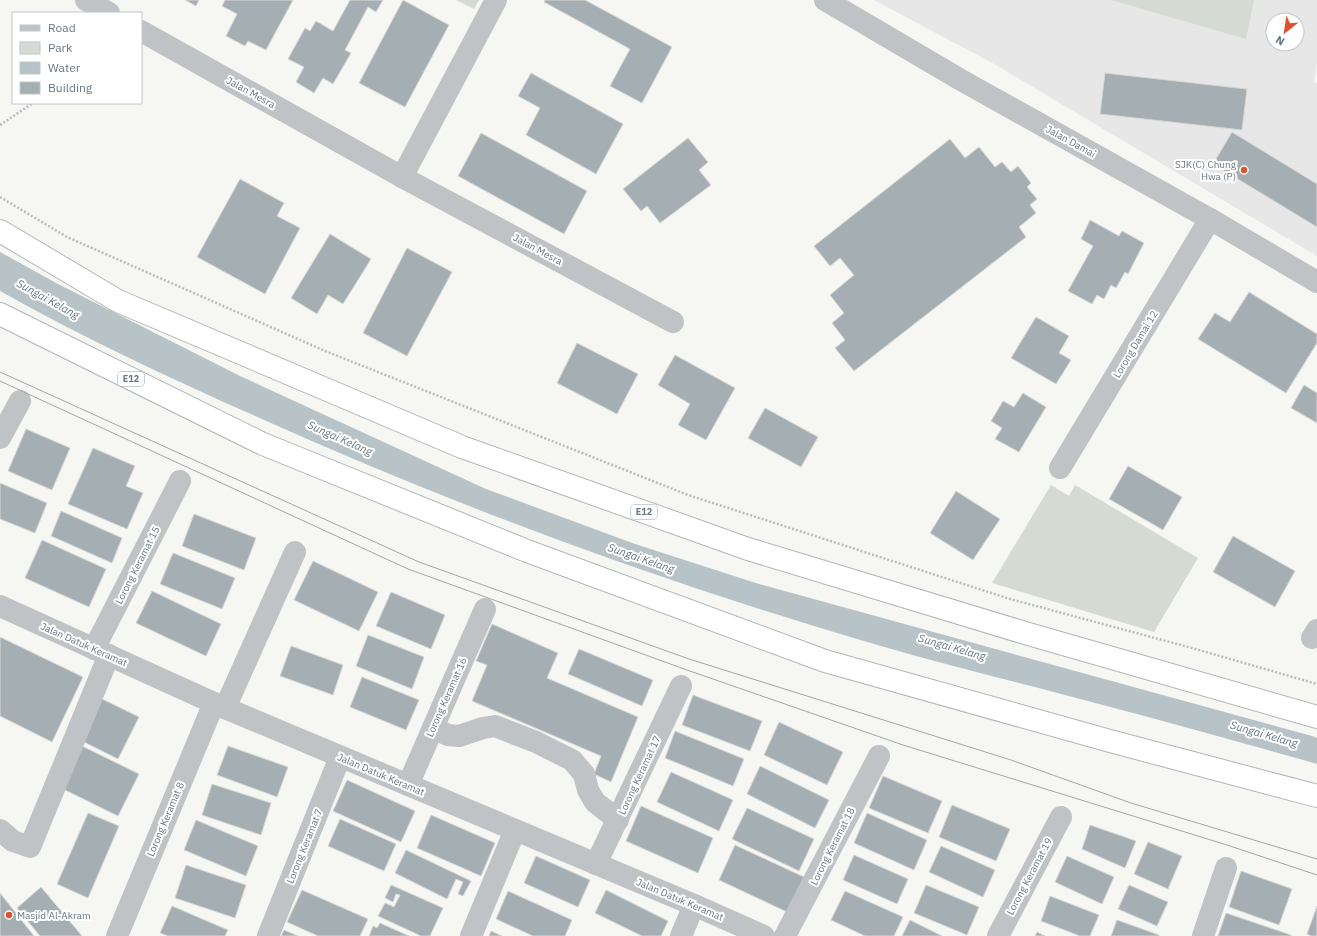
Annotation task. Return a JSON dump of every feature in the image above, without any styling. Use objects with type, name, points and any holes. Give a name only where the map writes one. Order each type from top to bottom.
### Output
[{"type":"highway","name":"E12","points":[[0,230],[118,301],[462,447],[748,549],[1018,630],[1317,717]]},
{"type":"highway","name":"E12","points":[[0,314],[263,444],[527,551],[826,661],[1110,741],[1317,796]]},
{"type":"street","points":[[86,0],[107,12]]},
{"type":"street","points":[[402,177],[496,0]]},
{"type":"street","name":"Jalan Damai","points":[[825,0],[961,80],[1210,219],[1317,282]]},
{"type":"street","name":"Jalan Mesra","points":[[142,32],[402,177],[674,322]]},
{"type":"street","name":"Lorong Damai 12","points":[[1060,468],[1210,219]]},
{"type":"street","points":[[0,438],[20,401]]},
{"type":"street","name":"Lorong Keramat 15","points":[[0,830],[13,841],[30,847],[101,652],[180,481]]},
{"type":"street","name":"Lorong Keramat 8","points":[[116,936],[219,705],[295,552]]},
{"type":"street","name":"Jalan Datuk Keramat","points":[[0,606],[219,705],[694,905],[764,936]]},
{"type":"street","name":"Lorong Keramat 16","points":[[408,785],[485,609]]},
{"type":"street","name":"Lorong Keramat 17","points":[[596,864],[681,686]]},
{"type":"street","points":[[433,728],[448,735],[459,736],[483,728],[495,726],[536,742],[572,760],[584,774],[588,790],[595,802],[618,820]]},
{"type":"street","name":"Lorong Keramat 18","points":[[785,936],[879,756]]},
{"type":"street","name":"Lorong Keramat 7","points":[[268,936],[340,757]]},
{"type":"street","name":"Lorong Keramat 19","points":[[998,936],[1060,817]]},
{"type":"street","points":[[471,936],[515,830]]},
{"type":"street","points":[[1203,936],[1226,868]]},
{"type":"street","points":[[681,936],[694,905]]},
{"type":"path","points":[[0,125],[32,104]]},
{"type":"path","points":[[0,197],[67,236],[325,351],[688,495],[1010,599],[1192,648],[1317,684]]},
{"type":"shaded area","points":[[874,0],[1317,0],[1317,61],[1314,82],[1317,83],[1317,256],[996,65]]},
{"type":"green space","points":[[456,0],[479,0],[474,9]]},
{"type":"green space","points":[[1111,0],[1254,0],[1246,39]]},
{"type":"green space","points":[[1051,485],[1069,496],[1075,485],[1198,558],[1154,632],[992,583]]},
{"type":"water","name":"Sungai Kelang","points":[[0,252],[58,284],[240,376],[486,489],[635,544],[759,584],[1312,736],[1317,738],[1317,764],[1139,715],[918,657],[801,622],[642,570],[485,512],[330,449],[221,401],[125,356],[31,308],[0,291]]},
{"type":"building","points":[[185,0],[199,0],[196,6]]},
{"type":"building","points":[[225,0],[293,0],[266,50],[248,41],[245,46],[226,36],[237,14],[222,6]]},
{"type":"building","points":[[350,0],[383,0],[376,12],[368,7],[345,50],[351,53],[333,84],[323,78],[314,93],[296,82],[304,67],[288,59],[305,28],[310,31],[316,21],[333,31]]},
{"type":"building","points":[[403,0],[449,25],[405,107],[359,83]]},
{"type":"building","points":[[545,0],[585,0],[672,47],[642,103],[610,86],[630,49],[544,2]]},
{"type":"building","points":[[531,73],[623,124],[596,174],[526,135],[540,108],[518,96]]},
{"type":"building","points":[[1105,73],[1247,89],[1242,130],[1100,114]]},
{"type":"building","points":[[1232,132],[1317,184],[1317,227],[1213,164]]},
{"type":"building","points":[[481,133],[587,191],[564,234],[458,176]]},
{"type":"building","points":[[688,138],[708,162],[699,170],[711,185],[660,223],[647,206],[641,211],[623,189]]},
{"type":"building","points":[[950,139],[965,158],[979,147],[995,167],[1002,162],[1011,172],[1018,166],[1031,183],[1027,187],[1037,199],[1030,205],[1036,213],[1019,227],[1026,237],[854,371],[835,348],[845,340],[832,323],[844,313],[830,295],[854,275],[840,258],[830,266],[814,246]]},
{"type":"building","points":[[240,179],[284,203],[277,216],[300,228],[265,294],[197,257]]},
{"type":"building","points":[[1090,220],[1119,236],[1122,231],[1144,243],[1128,274],[1125,272],[1116,288],[1111,285],[1104,299],[1097,295],[1092,304],[1068,291],[1093,246],[1081,239]]},
{"type":"building","points":[[330,234],[371,259],[343,304],[328,295],[317,314],[291,298]]},
{"type":"building","points":[[407,248],[452,272],[407,356],[363,333]]},
{"type":"building","points":[[1249,292],[1317,334],[1317,343],[1286,393],[1198,339],[1215,313],[1230,322]]},
{"type":"building","points":[[1036,317],[1069,336],[1059,353],[1071,360],[1056,384],[1011,358]]},
{"type":"building","points":[[577,343],[638,374],[617,414],[557,383]]},
{"type":"building","points":[[675,355],[735,388],[706,440],[678,425],[690,404],[658,385]]},
{"type":"building","points":[[1304,385],[1317,393],[1317,423],[1291,408]]},
{"type":"building","points":[[1023,393],[1046,407],[1019,452],[995,439],[1002,428],[991,421],[1003,401],[1014,407]]},
{"type":"building","points":[[765,408],[818,437],[801,467],[748,438]]},
{"type":"building","points":[[26,429],[70,448],[52,490],[8,471]]},
{"type":"building","points":[[93,448],[135,466],[126,486],[143,493],[127,529],[68,504]]},
{"type":"building","points":[[1128,466],[1182,497],[1163,530],[1109,499]]},
{"type":"building","points":[[0,483],[47,503],[35,533],[0,519]]},
{"type":"building","points":[[956,491],[1000,519],[973,560],[930,533]]},
{"type":"building","points":[[61,511],[122,538],[112,563],[51,536]]},
{"type":"building","points":[[194,514],[256,538],[244,570],[182,546]]},
{"type":"building","points":[[1233,536],[1295,571],[1275,607],[1213,572]]},
{"type":"building","points":[[42,540],[106,569],[89,607],[25,578]]},
{"type":"building","points":[[173,553],[235,578],[222,609],[160,584]]},
{"type":"building","points":[[313,561],[378,592],[359,631],[294,600]]},
{"type":"building","points":[[152,591],[221,624],[206,656],[136,623]]},
{"type":"building","points":[[391,592],[445,615],[431,649],[376,626]]},
{"type":"building","points":[[492,624],[558,653],[547,678],[638,717],[611,782],[594,774],[601,756],[472,701],[487,665],[476,661]]},
{"type":"building","points":[[368,635],[424,657],[412,689],[356,666]]},
{"type":"building","points":[[0,637],[83,677],[52,742],[0,716]]},
{"type":"building","points":[[291,646],[343,665],[333,695],[280,676]]},
{"type":"building","points":[[579,649],[653,680],[642,706],[568,674]]},
{"type":"building","points":[[362,677],[419,700],[406,730],[350,707]]},
{"type":"building","points":[[693,695],[762,721],[750,751],[682,725]]},
{"type":"building","points":[[100,698],[139,717],[118,759],[80,740]]},
{"type":"building","points":[[779,722],[843,752],[827,785],[764,755]]},
{"type":"building","points":[[675,731],[744,759],[733,786],[665,758]]},
{"type":"building","points":[[80,745],[139,774],[118,816],[59,787]]},
{"type":"building","points":[[228,746],[288,767],[277,797],[217,775]]},
{"type":"building","points":[[760,766],[829,800],[815,828],[747,794]]},
{"type":"building","points":[[671,772],[733,800],[719,831],[657,802]]},
{"type":"building","points":[[883,776],[942,801],[928,833],[869,808]]},
{"type":"building","points":[[347,780],[415,811],[401,842],[333,811]]},
{"type":"building","points":[[212,784],[271,803],[261,835],[202,815]]},
{"type":"building","points":[[952,805],[1010,829],[996,861],[939,837]]},
{"type":"building","points":[[641,806],[713,838],[698,873],[626,841]]},
{"type":"building","points":[[747,808],[814,839],[799,871],[732,839]]},
{"type":"building","points":[[88,813],[119,826],[88,898],[57,884]]},
{"type":"building","points":[[867,813],[927,840],[914,870],[854,843]]},
{"type":"building","points":[[431,815],[495,843],[481,876],[417,848]]},
{"type":"building","points":[[340,819],[396,844],[384,871],[328,846]]},
{"type":"building","points":[[196,820],[258,846],[246,876],[184,850]]},
{"type":"building","points":[[1090,825],[1136,841],[1125,868],[1082,849]]},
{"type":"building","points":[[1148,842],[1182,856],[1168,889],[1134,874]]},
{"type":"building","points":[[735,845],[804,877],[787,912],[719,880]]},
{"type":"building","points":[[941,846],[995,870],[983,897],[929,872]]},
{"type":"building","points":[[406,850],[471,881],[463,896],[458,894],[463,882],[456,879],[447,899],[395,873]]},
{"type":"building","points":[[854,855],[908,879],[897,904],[843,880]]},
{"type":"building","points":[[536,856],[590,880],[578,907],[524,883]]},
{"type":"building","points":[[1067,856],[1114,877],[1102,904],[1055,882]]},
{"type":"building","points":[[186,865],[246,885],[235,918],[175,898]]},
{"type":"building","points":[[1241,871],[1292,889],[1279,925],[1229,907]]},
{"type":"building","points":[[391,885],[443,908],[430,936],[421,936],[378,916],[385,903],[394,907],[400,895],[396,894],[393,902],[385,898]]},
{"type":"building","points":[[926,885],[979,907],[967,935],[914,913]]},
{"type":"building","points":[[1129,885],[1168,902],[1157,926],[1118,909]]},
{"type":"building","points":[[41,887],[82,936],[40,936],[17,908]]},
{"type":"building","points":[[302,890],[368,919],[360,936],[318,936],[287,922]]},
{"type":"building","points":[[606,890],[668,921],[661,936],[642,936],[595,913]]},
{"type":"building","points":[[508,891],[572,920],[565,936],[533,936],[496,919]]},
{"type":"building","points":[[845,891],[903,917],[894,936],[865,936],[831,920]]},
{"type":"building","name":"Masjid Al-Akram","points":[[0,893],[34,936],[0,936]]},
{"type":"building","points":[[1050,896],[1099,915],[1090,936],[1080,936],[1041,921]]},
{"type":"building","points":[[172,906],[228,930],[225,936],[168,936],[160,933]]},
{"type":"building","points":[[1317,906],[1317,936],[1311,936],[1307,934]]},
{"type":"building","points":[[1226,913],[1291,935],[1291,936],[1218,936]]},
{"type":"building","points":[[910,920],[942,936],[902,936]]},
{"type":"building","points":[[1117,920],[1159,935],[1159,936],[1111,936]]},
{"type":"building","points":[[380,923],[409,936],[369,936],[373,926],[377,928]]},
{"type":"building","points":[[284,930],[298,936],[281,936]]},
{"type":"building","points":[[491,931],[502,936],[489,936]]},
{"type":"building","points":[[1037,932],[1045,936],[1035,936]]},
{"type":"tram line","points":[[0,372],[419,562],[689,659],[1011,760],[1131,803],[1317,859]]},
{"type":"tram line","points":[[0,381],[408,569],[687,670],[903,745],[1227,845],[1317,875]]},
{"type":"place","name":"SJK(C) Chung Hwa (P)","points":[[1244,170]]},
{"type":"place","name":"Masjid Al-Akram","points":[[9,915]]}]
